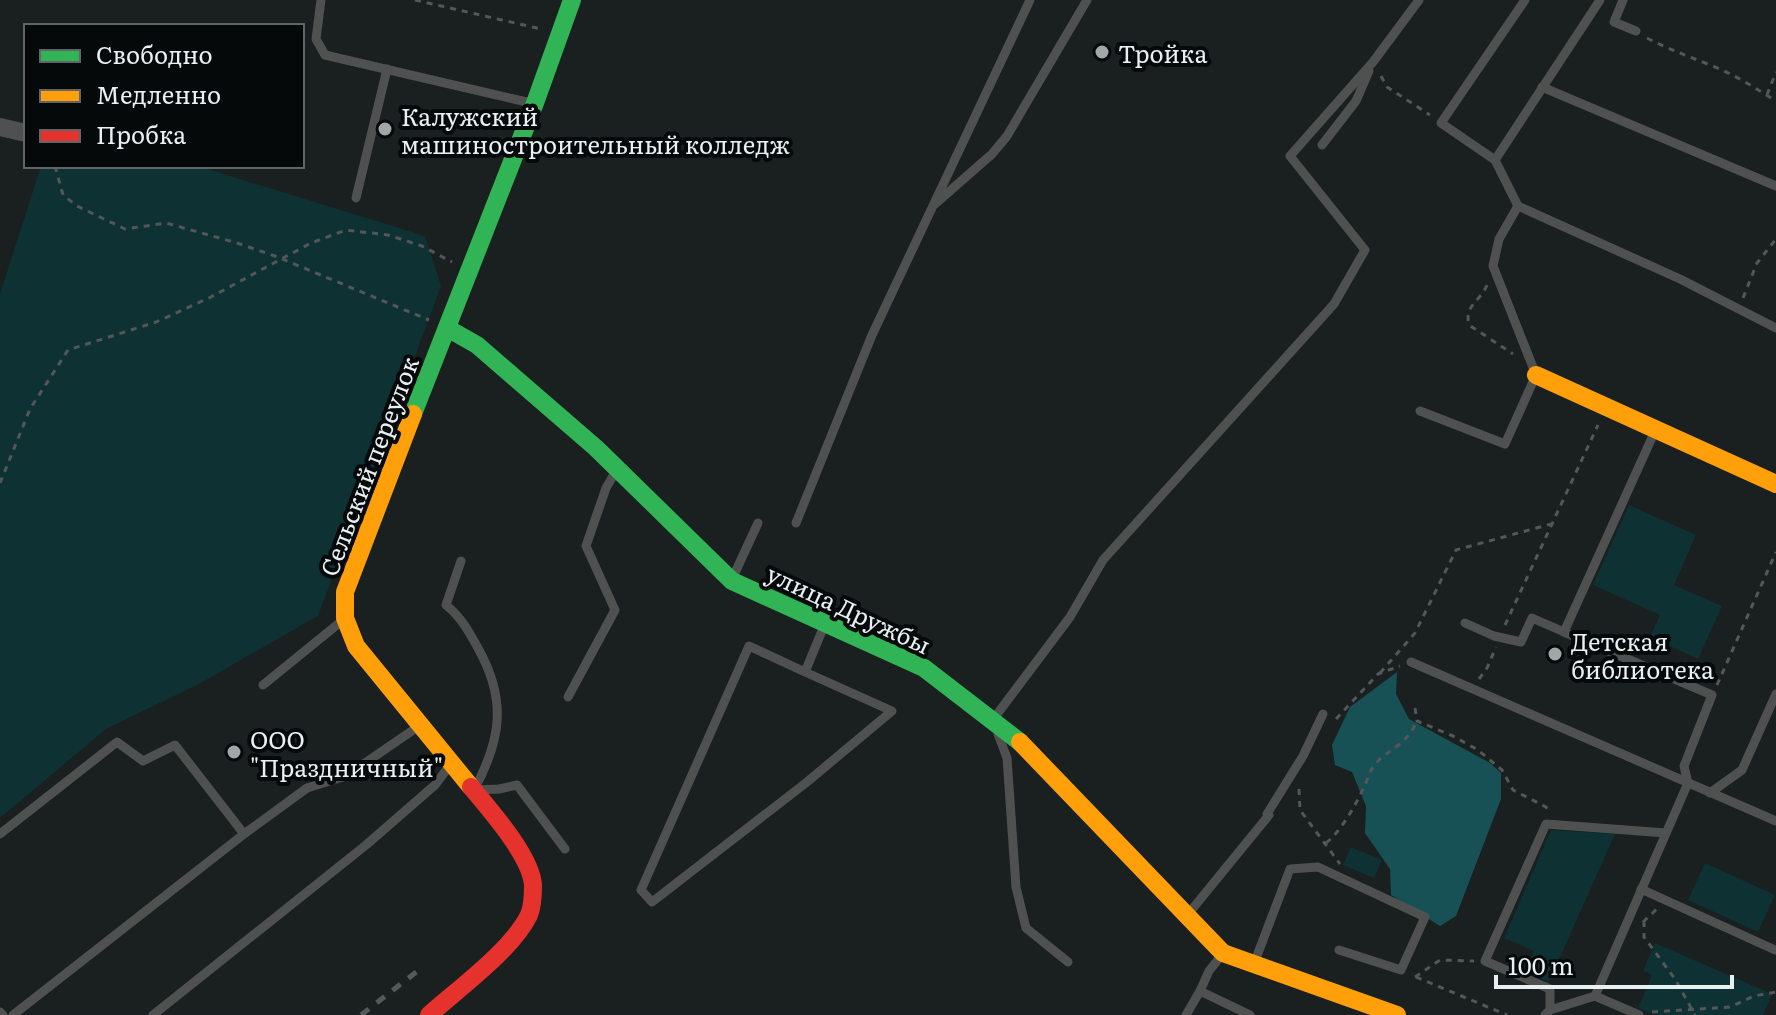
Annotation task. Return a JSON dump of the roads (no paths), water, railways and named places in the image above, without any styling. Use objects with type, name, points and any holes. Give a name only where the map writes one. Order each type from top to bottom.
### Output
[{"type":"street","name":"Сельский переулок","points":[[345,618],[345,592],[365,535],[535,103],[572,0]]},
{"type":"street","points":[[0,127],[24,133]]},
{"type":"street","name":"улица Дружбы","points":[[447,328],[477,345],[618,469],[731,580],[924,668],[993,719],[1031,751],[1223,953],[1397,1015]]},
{"type":"street","points":[[1534,371],[1655,431],[1776,484]]},
{"type":"street","points":[[345,618],[356,646],[505,828],[533,883],[530,913],[513,939],[429,1015]]},
{"type":"lane","points":[[321,0],[316,39],[325,55],[535,103]]},
{"type":"lane","points":[[796,523],[872,335],[1030,0]]},
{"type":"lane","points":[[932,207],[992,154],[1007,136],[1087,0]]},
{"type":"lane","points":[[1068,962],[1026,928],[1016,887],[1007,758],[993,719],[1070,617],[1103,560],[1334,304],[1365,250],[1290,156],[1373,62],[1419,0]]},
{"type":"lane","points":[[1525,0],[1441,123],[1495,160],[1518,206],[1680,279],[1776,328]]},
{"type":"lane","points":[[1495,160],[1600,0]]},
{"type":"lane","points":[[1623,0],[1614,22],[1636,31]]},
{"type":"lane","points":[[1322,145],[1356,101],[1373,62]]},
{"type":"lane","points":[[356,198],[387,69]]},
{"type":"lane","points":[[1542,87],[1776,186]]},
{"type":"lane","points":[[1420,411],[1505,444],[1534,371],[1493,266],[1499,239],[1518,206]]},
{"type":"lane","points":[[1564,632],[1655,431]]},
{"type":"lane","points":[[568,697],[615,610],[586,546],[606,488],[618,469]]},
{"type":"lane","points":[[731,580],[758,523]]},
{"type":"lane","points":[[461,561],[446,605],[462,619],[488,667],[498,699],[496,738],[474,790],[517,785],[565,849]]},
{"type":"lane","points":[[263,685],[345,618]]},
{"type":"lane","points":[[1465,623],[1521,642],[1532,618],[1712,695],[1684,766],[1688,783],[1595,996]]},
{"type":"lane","points":[[805,672],[826,623]]},
{"type":"lane","points":[[749,646],[805,672],[892,711],[807,782],[652,902],[641,890],[749,646]]},
{"type":"lane","points":[[1411,662],[1776,821]]},
{"type":"lane","points":[[1710,793],[1742,770],[1776,694]]},
{"type":"lane","points":[[1187,915],[1269,815],[1323,714]]},
{"type":"lane","points":[[13,1015],[307,788],[346,776],[421,724]]},
{"type":"lane","points":[[0,834],[117,742],[143,761],[175,745],[244,834]]},
{"type":"lane","points":[[153,1015],[366,845],[435,785],[452,763]]},
{"type":"lane","points":[[1638,1014],[1595,996],[1547,1012],[1550,989],[1485,961],[1546,824],[1666,833]]},
{"type":"lane","points":[[1254,964],[1290,869],[1318,867],[1425,917],[1401,970],[1339,950]]},
{"type":"lane","points":[[1641,889],[1775,950]]},
{"type":"lane","points":[[1186,1015],[1209,971],[1223,953]]},
{"type":"lane","points":[[1200,991],[1250,1015]]},
{"type":"railway","points":[[361,1015],[424,966]]},
{"type":"place","name":"Тройка","points":[[1102,52]]},
{"type":"place","name":"Калужский машиностроительный колледж","points":[[385,129]]},
{"type":"place","name":"Детская библиотека","points":[[1555,654]]},
{"type":"place","name":"ООО \"Праздничный\"","points":[[234,752]]}]
